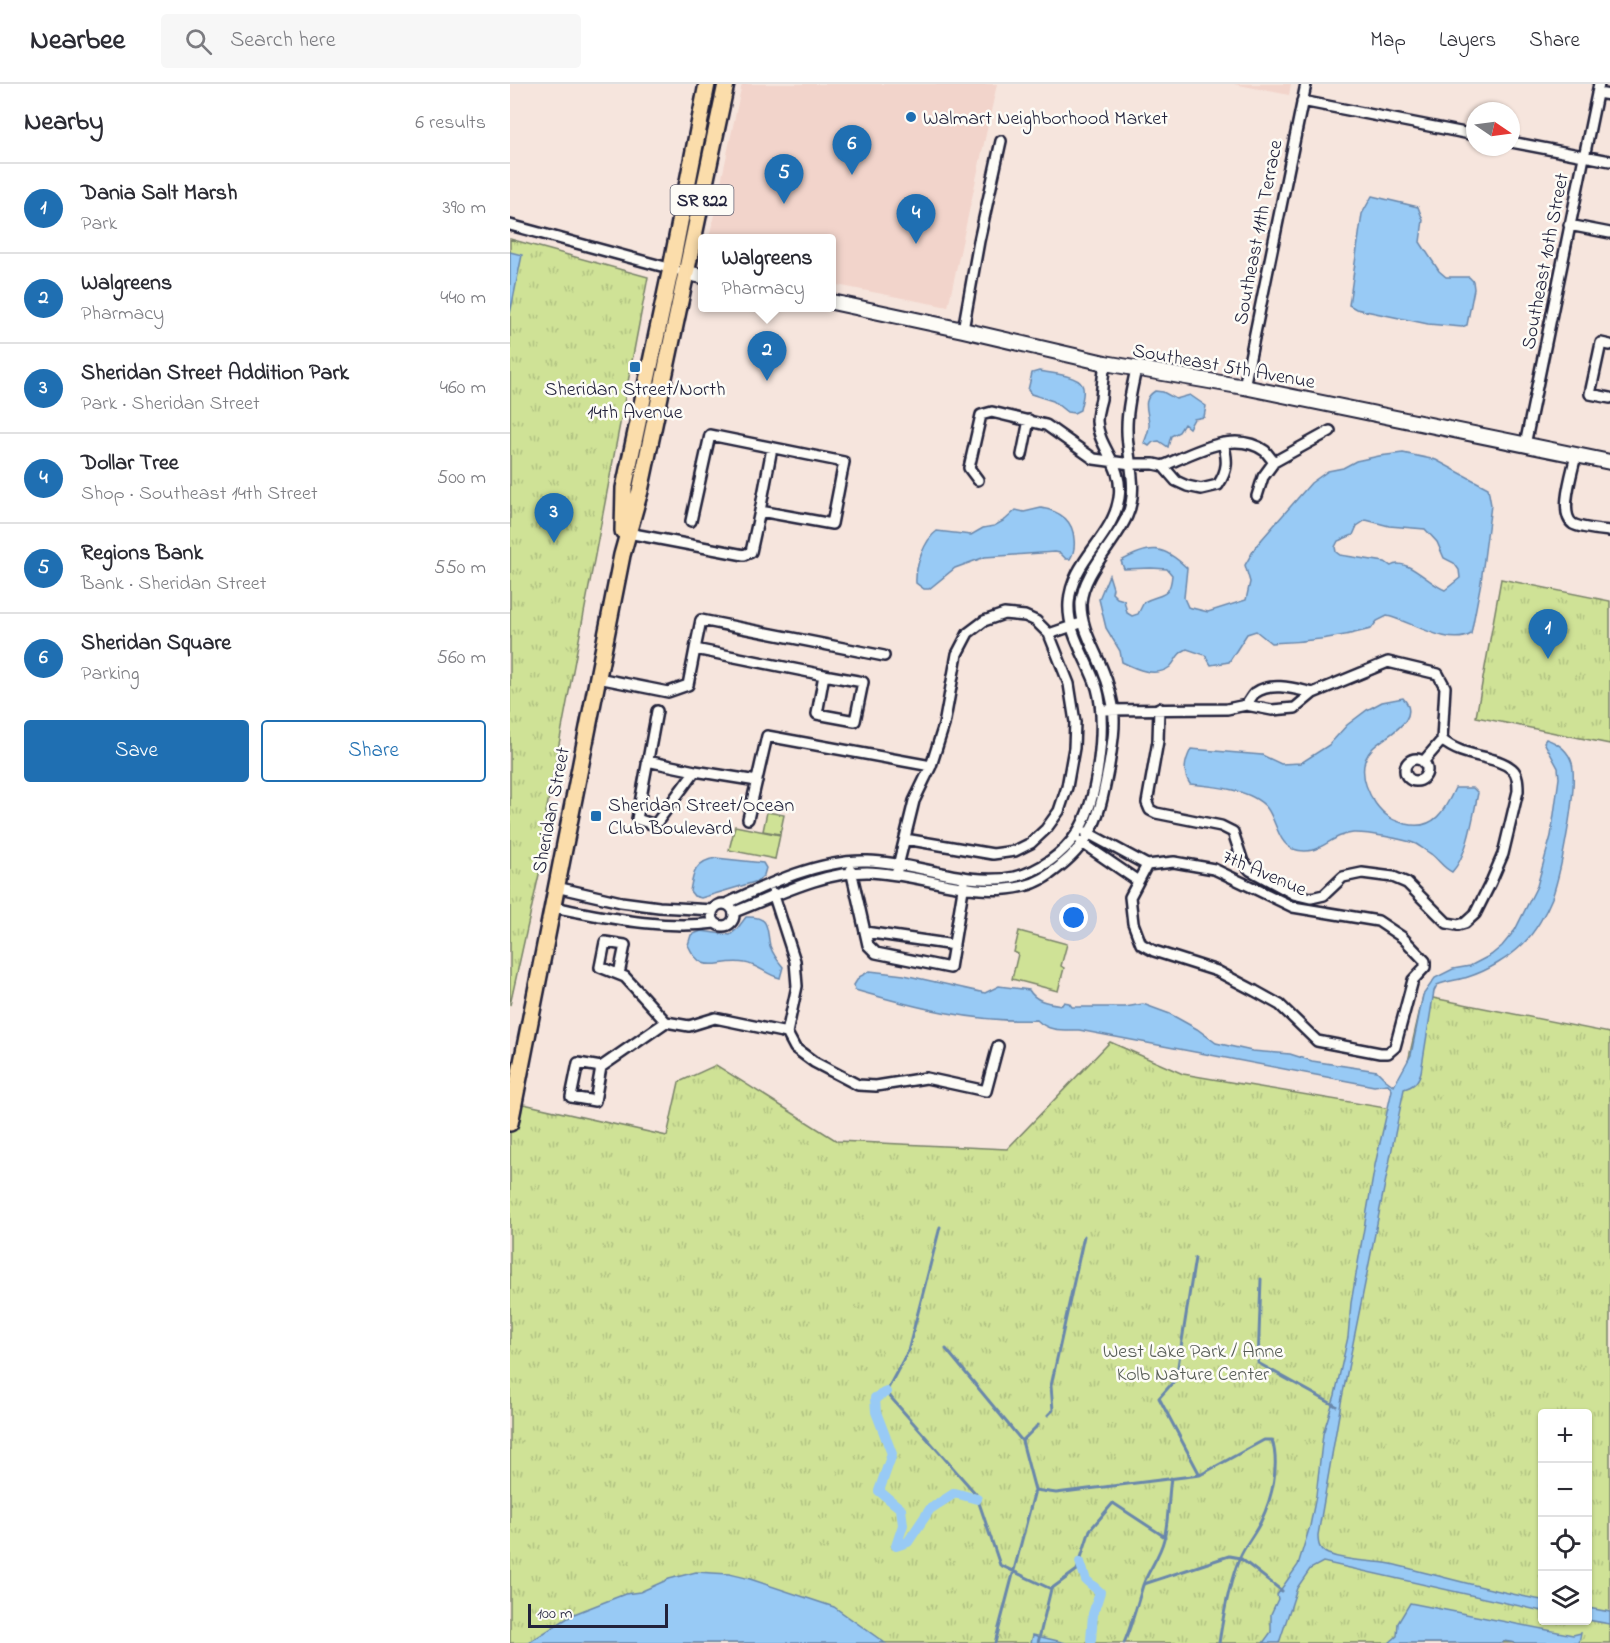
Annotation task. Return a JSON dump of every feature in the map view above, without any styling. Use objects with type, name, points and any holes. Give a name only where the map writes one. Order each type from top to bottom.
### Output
[{"type":"main road","name":"Sheridan Street","points":[[622,555],[624,488],[707,84]]},
{"type":"main road","points":[[717,84],[724,92]]},
{"type":"main road","name":"Sheridan Street","points":[[701,234],[724,92]]},
{"type":"main road","name":"Sheridan Street","points":[[510,1123],[622,555],[698,255]]},
{"type":"street","name":"Southeast 11th Terrace","points":[[1244,387],[1305,84]]},
{"type":"street","points":[[1598,88],[1610,95]]},
{"type":"street","name":"Southeast 10th Street","points":[[1525,445],[1598,88]]},
{"type":"street","points":[[1302,101],[1466,133]]},
{"type":"street","points":[[963,330],[979,241],[1001,141]]},
{"type":"street","points":[[1520,144],[1610,161]]},
{"type":"street","points":[[510,225],[695,274]]},
{"type":"street","points":[[1569,225],[1610,233]]},
{"type":"street","name":"Southeast 5th Avenue","points":[[836,303],[1105,363],[1244,387],[1610,462]]},
{"type":"street","points":[[1610,345],[1601,343],[1590,394],[1610,398]]},
{"type":"street","points":[[715,923],[712,917],[713,910],[718,905],[726,904],[808,870],[829,864],[869,861],[898,864],[965,877],[999,879],[1033,870],[1050,861],[1077,833],[1090,802],[1100,755],[1101,710],[1096,687],[1072,626],[1069,602],[1071,585],[1086,557],[1105,533],[1115,514],[1120,485],[1114,462],[1104,445],[1097,422],[1105,363]]},
{"type":"street","points":[[734,912],[812,882],[867,872],[896,875],[963,889],[993,891],[1032,884],[1047,877],[1084,845],[1102,798],[1112,745],[1113,710],[1106,676],[1083,622],[1081,603],[1085,585],[1128,515],[1133,488],[1127,427],[1136,369]]},
{"type":"street","points":[[978,480],[969,468],[981,415],[992,412],[1046,425],[1094,459],[1163,466],[1202,449],[1223,443],[1243,443],[1265,451],[1274,462]]},
{"type":"street","points":[[1022,455],[1029,420]]},
{"type":"street","points":[[1257,496],[1263,477],[1274,462],[1330,431]]},
{"type":"street","points":[[691,520],[710,435],[844,462],[832,524],[760,511]]},
{"type":"street","points":[[1163,466],[1176,481],[1187,486],[1202,489],[1218,485],[1226,474],[1227,457],[1223,443]]},
{"type":"street","points":[[628,533],[744,555],[751,552],[772,448]]},
{"type":"street","points":[[1576,455],[1565,508],[1568,518],[1573,524],[1610,531]]},
{"type":"street","points":[[896,875],[914,801],[931,766],[944,725],[957,654],[968,633],[984,621],[1004,614],[1025,616],[1036,621],[1049,634],[1069,684],[1075,722],[1074,748],[1067,787],[1059,811],[1046,829],[1031,843],[1015,851],[993,854],[905,839]]},
{"type":"street","points":[[598,680],[668,692],[688,685],[701,620],[884,656]]},
{"type":"street","points":[[1049,634],[1083,622]]},
{"type":"street","points":[[695,649],[863,682],[855,721],[817,714],[824,675]]},
{"type":"street","points":[[1101,710],[1227,709],[1246,705],[1272,710],[1295,708],[1313,693],[1388,662],[1438,674],[1445,687],[1442,740],[1423,762]]},
{"type":"street","points":[[1246,705],[1255,693],[1271,687],[1285,687],[1313,693]]},
{"type":"street","points":[[1159,708],[1158,741],[1147,803],[1150,810],[1221,826],[1233,832],[1243,862],[1250,870],[1294,894],[1311,898],[1324,895],[1343,877],[1362,873],[1393,877],[1407,883],[1447,923],[1458,925],[1465,923],[1475,914],[1503,854],[1518,791],[1518,780],[1513,770],[1506,766],[1450,748],[1442,740]]},
{"type":"street","points":[[657,711],[637,819],[655,825],[695,771]]},
{"type":"street","points":[[748,819],[767,736],[931,766]]},
{"type":"street","points":[[647,761],[757,781]]},
{"type":"street","points":[[1077,833],[1089,834],[1147,865],[1138,881],[1084,845],[1077,833]]},
{"type":"street","points":[[1116,867],[1125,853]]},
{"type":"street","points":[[849,862],[868,945],[876,953],[950,968],[965,877]]},
{"type":"street","name":"7th Avenue","points":[[1138,881],[1130,897],[1133,923],[1141,944],[1154,951],[1217,971],[1255,991],[1280,1005],[1317,1041],[1380,1053],[1388,1053],[1395,1047],[1413,980],[1425,967],[1425,961],[1402,937],[1378,921],[1293,907],[1214,869],[1174,862],[1147,865]]},
{"type":"street","points":[[808,870],[812,882]]},
{"type":"street","points":[[770,885],[795,962],[796,986],[787,1033],[795,1048],[814,1062],[858,1085],[876,1086],[926,1078],[986,1091],[998,1046]]},
{"type":"street","points":[[556,887],[650,906],[713,910]]},
{"type":"street","points":[[726,904],[734,912]]},
{"type":"street","points":[[552,907],[650,924],[681,926],[715,923],[722,926],[729,925],[734,912]]},
{"type":"street","points":[[865,932],[954,945]]},
{"type":"street","points":[[619,974],[625,976],[666,1022],[688,1026],[715,1018],[787,1033]]},
{"type":"street","points":[[601,1067],[595,1101],[571,1097],[578,1063],[601,1067],[666,1022]]},
{"type":"shaded area","points":[[742,84],[997,84],[948,307],[836,285],[836,234],[710,234]]},
{"type":"shaded area","points":[[1234,84],[1291,84],[1289,95]]},
{"type":"green space","points":[[510,239],[648,277],[544,823],[550,825],[510,1005]]},
{"type":"green space","points":[[1501,579],[1610,601],[1610,744],[1476,717]]},
{"type":"green space","points":[[767,812],[784,815],[780,834],[763,831]]},
{"type":"green space","points":[[735,826],[780,835],[775,859],[729,850]]},
{"type":"green space","points":[[1019,931],[1067,944],[1058,991],[1012,979],[1018,954],[1014,952]]},
{"type":"green space","name":"West Lake Park / Anne Kolb Nature Center","points":[[1423,996],[1610,1033],[1610,1643],[510,1643],[510,1101],[667,1136],[679,1082],[716,1065],[837,1141],[1007,1149],[1110,1042],[1183,1074],[1397,1110]]},
{"type":"water","points":[[1372,196],[1418,207],[1423,220],[1420,242],[1439,271],[1446,277],[1469,277],[1473,281],[1474,289],[1467,325],[1462,327],[1428,324],[1356,309],[1349,305],[1362,214]]},
{"type":"water","points":[[510,252],[522,255],[510,314]]},
{"type":"water","points":[[1039,371],[1069,377],[1079,382],[1084,390],[1080,410],[1074,413],[1067,412],[1053,401],[1031,394],[1028,390],[1032,373]]},
{"type":"water","points":[[1155,391],[1163,392],[1176,399],[1190,395],[1206,406],[1204,417],[1194,419],[1189,428],[1184,424],[1179,432],[1171,436],[1168,447],[1159,441],[1149,446],[1144,443],[1149,425],[1147,402]]},
{"type":"water","points":[[1403,453],[1436,460],[1488,488],[1491,505],[1481,582],[1471,634],[1452,638],[1441,636],[1387,616],[1377,621],[1371,629],[1309,641],[1271,643],[1256,631],[1247,634],[1229,662],[1211,665],[1205,655],[1187,649],[1170,667],[1158,672],[1139,670],[1122,662],[1120,651],[1106,628],[1099,599],[1109,575],[1113,588],[1112,593],[1124,600],[1127,613],[1132,616],[1138,614],[1144,602],[1167,592],[1172,575],[1167,569],[1124,569],[1121,561],[1148,550],[1163,551],[1178,560],[1187,568],[1184,598],[1188,607],[1208,612],[1246,600],[1250,582],[1245,565],[1256,546],[1311,483],[1328,471],[1379,456]],"holes":[[[1366,520],[1389,526],[1425,529],[1437,542],[1444,558],[1454,563],[1459,570],[1460,578],[1445,590],[1404,565],[1391,566],[1385,562],[1340,555],[1336,552],[1335,547],[1338,541],[1353,535],[1357,526]]]},
{"type":"water","points":[[1041,508],[1059,514],[1071,527],[1074,545],[1070,559],[1055,552],[985,557],[955,568],[929,589],[924,589],[916,583],[921,554],[932,535],[937,531],[971,535],[1005,520],[1016,510],[1024,512]]},
{"type":"water","points":[[1403,698],[1408,706],[1409,714],[1400,727],[1377,744],[1366,757],[1364,776],[1366,786],[1376,804],[1389,817],[1399,822],[1416,825],[1424,824],[1437,817],[1455,788],[1473,788],[1478,793],[1466,846],[1458,865],[1452,872],[1416,844],[1375,835],[1353,833],[1310,851],[1293,849],[1284,842],[1267,808],[1260,802],[1231,790],[1190,784],[1186,775],[1185,767],[1191,749],[1262,755],[1281,764],[1301,763],[1329,745],[1347,725],[1367,710],[1382,702]]},
{"type":"water","points":[[1546,739],[1558,745],[1568,754],[1572,763],[1573,775],[1568,830],[1556,886],[1550,904],[1540,922],[1517,949],[1490,968],[1468,977],[1437,985],[1434,991],[1421,1072],[1415,1083],[1404,1089],[1341,1403],[1318,1535],[1323,1551],[1336,1557],[1391,1564],[1538,1599],[1538,1610],[1323,1562],[1310,1569],[1297,1588],[1279,1643],[1263,1643],[1271,1632],[1271,1614],[1278,1599],[1277,1595],[1298,1565],[1310,1526],[1323,1434],[1335,1395],[1348,1337],[1351,1303],[1375,1165],[1392,1090],[1388,1084],[1374,1086],[1079,1030],[1056,1029],[1046,1027],[1037,1020],[991,1019],[945,1012],[855,990],[854,985],[859,977],[870,971],[904,975],[985,993],[999,986],[1029,990],[1043,1001],[1062,1005],[1064,1002],[1069,1003],[1072,1007],[1125,1007],[1143,1004],[1170,1014],[1216,1043],[1252,1051],[1290,1054],[1312,1061],[1377,1071],[1394,1086],[1411,1055],[1423,995],[1435,978],[1453,969],[1470,966],[1491,955],[1502,946],[1515,930],[1537,886],[1551,836],[1559,778],[1558,768],[1544,742]]},
{"type":"water","points":[[716,858],[763,863],[766,868],[764,875],[758,881],[701,898],[694,896],[690,891],[696,869],[704,862]]},
{"type":"water","points":[[746,917],[760,919],[766,924],[770,946],[783,967],[780,978],[745,963],[706,964],[699,961],[688,945],[691,935],[701,931],[730,935]]},
{"type":"water","points":[[696,1572],[729,1574],[750,1579],[834,1607],[885,1643],[528,1643],[574,1614],[625,1594],[640,1592],[669,1579]]},
{"type":"water","points":[[1410,1603],[1573,1635],[1581,1633],[1579,1643],[1504,1641],[1502,1643],[1389,1643],[1397,1636],[1398,1623]]},
{"type":"water","points":[[1592,1609],[1610,1612],[1610,1624],[1592,1621]]},
{"type":"water","points":[[1033,1635],[1066,1643],[1031,1643]]},
{"type":"waterway","points":[[940,1227],[908,1351],[886,1392],[976,1494],[1000,1565],[1051,1589]]},
{"type":"waterway","points":[[1048,1415],[1053,1410],[1051,1386],[1084,1236]]},
{"type":"waterway","points":[[1195,1258],[1176,1379],[1159,1398],[1200,1475]]},
{"type":"waterway","points":[[1261,1279],[1258,1363],[1336,1406]]},
{"type":"waterway","points":[[946,1349],[1022,1441],[1035,1490],[995,1643]]},
{"type":"waterway","points":[[886,1392],[875,1398],[876,1412],[892,1454],[879,1491],[901,1509],[903,1525],[896,1546],[908,1542],[930,1509],[955,1493],[977,1499]]},
{"type":"waterway","points":[[1022,1441],[1038,1425]]},
{"type":"waterway","points":[[1035,1490],[1056,1493],[1200,1475],[1264,1440],[1272,1440],[1275,1460],[1274,1482],[1261,1521],[1236,1567],[1219,1643]]},
{"type":"waterway","points":[[1124,1643],[1143,1585],[1164,1539],[1171,1478]]},
{"type":"waterway","points":[[1038,1643],[1051,1589],[1077,1570],[1090,1530],[1113,1503],[1165,1537]]},
{"type":"waterway","points":[[1144,1584],[1229,1556],[1240,1558],[1282,1591]]},
{"type":"waterway","points":[[1080,1562],[1086,1580],[1100,1592],[1093,1614],[1091,1640]]},
{"type":"place","name":"Walmart Neighborhood Market","points":[[911,117]]},
{"type":"place","name":"Sheridan Square","points":[[852,175]]},
{"type":"place","name":"Regions Bank","points":[[784,204]]},
{"type":"place","name":"Dollar Tree","points":[[916,244]]},
{"type":"place","name":"Sheridan Street/North 14th Avenue","points":[[635,367]]},
{"type":"place","name":"Walgreens","points":[[767,381]]},
{"type":"place","name":"Sheridan Street Addition Park","points":[[554,543]]},
{"type":"place","name":"Dania Salt Marsh","points":[[1548,659]]},
{"type":"place","name":"Sheridan Street/Ocean Club Boulevard","points":[[596,816]]}]
